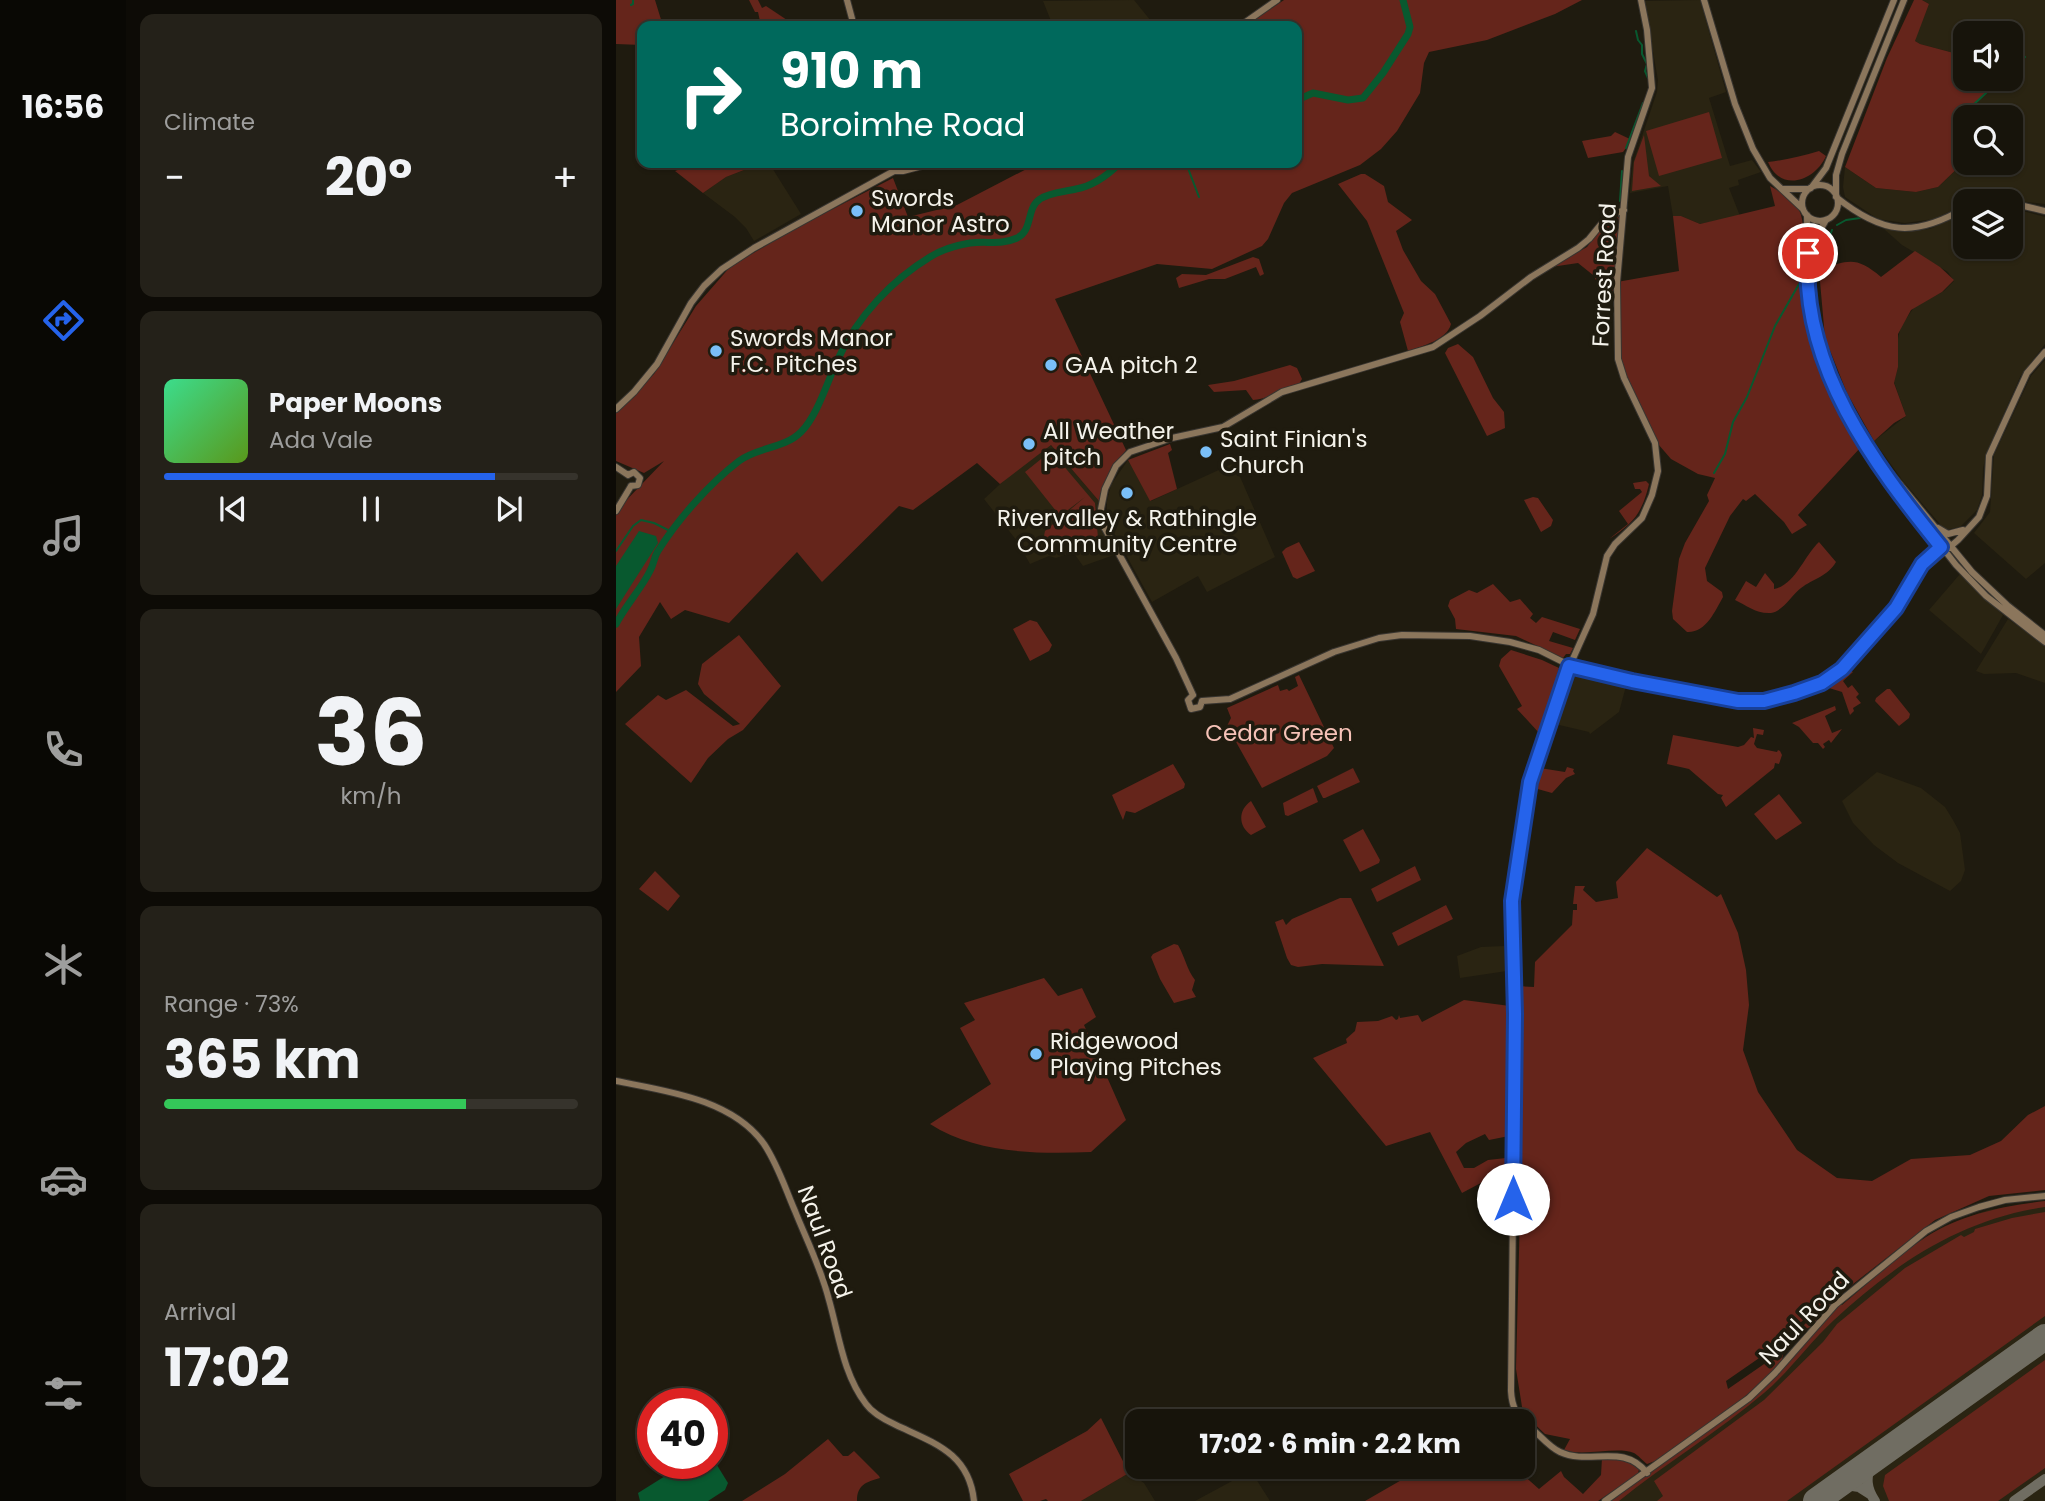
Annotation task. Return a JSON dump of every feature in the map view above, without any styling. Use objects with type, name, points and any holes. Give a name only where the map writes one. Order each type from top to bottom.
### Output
[{"type":"street","points":[[847,0],[853,21]]},
{"type":"street","points":[[1246,21],[1277,0]]},
{"type":"street","name":"Forrest Road","points":[[1641,0],[1652,88],[1628,157],[1618,282],[1618,359],[1624,378],[1655,443],[1658,471],[1642,518],[1615,544],[1607,556],[1587,630],[1569,666],[1530,782],[1512,901],[1515,1024],[1512,1403],[1518,1417],[1561,1452],[1624,1457],[1636,1461],[1647,1473]]},
{"type":"street","points":[[1704,0],[1735,104],[1752,149],[1765,172],[1805,212],[1816,220],[1826,220]]},
{"type":"street","points":[[1894,0],[1826,168],[1804,197],[1808,288],[1818,344],[1835,389],[1875,461],[1981,592],[2045,642]]},
{"type":"street","points":[[1834,213],[1838,206],[1836,175],[1842,154],[1904,0]]},
{"type":"street","points":[[616,409],[657,364],[691,303],[722,268],[762,243],[894,171],[915,168]]},
{"type":"street","points":[[1783,189],[1825,186],[1847,206],[1879,224],[1906,228],[1932,225],[1953,214]]},
{"type":"street","points":[[1808,253],[1826,220],[1847,206]]},
{"type":"street","points":[[2023,206],[2044,210]]},
{"type":"street","points":[[1193,695],[1176,658],[1103,525],[1103,497],[1111,474],[1122,458],[1130,452],[1171,438],[1223,427],[1282,392],[1378,362],[1408,356],[1437,345],[1531,277],[1578,248],[1607,217],[1624,210]]},
{"type":"street","points":[[1202,701],[1230,699],[1327,655],[1388,636],[1486,638],[1539,650],[1569,666],[1727,699],[1775,699],[1817,685],[1834,675],[1864,645],[1903,599],[1919,568],[1973,524],[1981,514],[1986,500],[1989,456],[2027,373],[2045,352]]},
{"type":"street","points":[[1867,445],[1931,523],[1945,547],[1984,585],[2045,635]]},
{"type":"street","points":[[616,467],[628,475],[636,473],[640,478],[638,485],[631,486]]},
{"type":"street","points":[[628,475],[627,482],[631,486]]},
{"type":"street","points":[[616,511],[631,486]]},
{"type":"street","points":[[1931,523],[1948,534],[1964,530]]},
{"type":"street","points":[[1945,547],[1973,524]]},
{"type":"street","points":[[1193,695],[1198,695],[1202,701],[1200,708],[1191,709],[1188,702],[1193,695]]},
{"type":"street","name":"Naul Road","points":[[616,1081],[657,1089],[711,1105],[741,1123],[763,1143],[782,1176],[819,1265],[842,1353],[865,1403],[884,1419],[947,1450],[968,1474],[974,1501]]},
{"type":"street","name":"Naul Road","points":[[1605,1501],[1756,1392],[1835,1305],[1911,1242],[1940,1223],[1966,1211],[1994,1202],[2045,1196]]},
{"type":"shaded area","points":[[1134,0],[1151,21],[1051,21],[1043,1]]},
{"type":"shaded area","points":[[1700,0],[1726,92],[1709,98],[1730,166],[1752,160],[1761,172],[1738,180],[1739,185],[1729,188],[1740,216],[1700,224],[1681,216],[1673,216],[1668,186],[1630,193],[1633,163],[1657,92],[1658,80],[1644,1]]},
{"type":"shaded area","points":[[1922,0],[2045,0],[2045,204],[2023,202],[2023,189],[1953,189],[1953,210],[1934,219],[1905,223],[1878,219],[1845,197],[1845,167],[1876,188],[1916,192],[1938,187],[1953,173],[1953,175],[2023,175],[2023,105],[1973,105],[1988,91],[2023,91],[2023,21],[1953,21],[1953,53],[1915,41],[1929,4]]},
{"type":"shaded area","points":[[749,168],[772,168],[801,214],[754,241],[735,217],[703,193],[726,177]]},
{"type":"shaded area","points":[[2023,211],[2045,217],[2045,344],[2020,377],[1987,452],[1983,468],[1982,495],[1977,510],[1960,527],[1945,530],[1903,481],[1874,441],[1906,416],[1894,382],[1898,367],[1897,343],[1901,326],[1915,306],[1944,291],[1954,281],[1948,272],[1902,245],[1884,229],[1930,229],[1953,218],[1953,259],[2023,259]]},
{"type":"shaded area","points":[[2045,360],[2045,563],[2026,579],[1974,533],[1990,512],[1994,455],[2031,376]]},
{"type":"shaded area","points":[[1051,445],[1099,501],[1104,532],[1114,555],[1083,566],[1073,552],[1056,558],[1049,556],[1030,564],[1017,541],[984,499],[1011,474]]},
{"type":"shaded area","points":[[1128,460],[1151,501],[1234,463],[1275,557],[1207,592],[1198,576],[1152,602],[1107,516],[1111,485]]},
{"type":"shaded area","points":[[639,531],[656,536],[658,543],[616,609],[616,566]]},
{"type":"shaded area","points":[[1960,574],[2003,615],[1981,654],[1929,610]]},
{"type":"shaded area","points":[[2008,619],[2045,645],[2045,683],[2016,673],[1984,674],[1976,671]]},
{"type":"shaded area","points":[[1571,675],[1626,686],[1619,712],[1590,734],[1555,724]]},
{"type":"shaded area","points":[[1877,772],[1921,788],[1945,807],[1953,820],[1960,833],[1965,870],[1961,881],[1950,891],[1898,863],[1874,845],[1853,823],[1842,801]]},
{"type":"shaded area","points":[[1504,946],[1507,971],[1460,978],[1457,956],[1481,947]]},
{"type":"shaded area","points":[[2045,1201],[2045,1501],[1615,1501],[1704,1438],[1925,1238],[1942,1227],[1988,1210]]},
{"type":"shaded area","points":[[1125,1475],[1125,1479],[1138,1479],[1144,1483],[1155,1501],[1081,1501]]},
{"type":"shaded area","points":[[660,1479],[726,1479],[728,1483],[725,1490],[708,1501],[640,1501],[638,1493]]},
{"type":"shaded area","points":[[1236,1479],[1256,1479],[1270,1501],[1195,1501]]},
{"type":"green space","points":[[616,0],[655,0],[661,21],[637,21],[637,45],[616,44]]},
{"type":"green space","points":[[749,0],[758,0],[762,8],[766,6],[788,21],[760,21],[758,12],[755,12]]},
{"type":"green space","points":[[1284,0],[1582,0],[1555,14],[1487,40],[1429,52],[1424,63],[1420,93],[1397,131],[1381,149],[1360,165],[1292,193],[1262,246],[1212,269],[1157,264],[1055,299],[1126,450],[1110,472],[1099,501],[1051,445],[1000,484],[977,463],[913,510],[899,506],[822,582],[797,552],[729,623],[685,610],[671,619],[660,602],[639,637],[641,666],[616,692],[616,511],[664,461],[644,473],[616,461],[616,413],[654,374],[696,306],[730,267],[792,230],[893,178],[908,217],[957,205],[1028,168],[1302,168],[1302,21],[1252,21]]},
{"type":"green space","points":[[1914,0],[1922,0],[1929,4],[1915,41],[1953,53],[1953,91],[1988,91],[1973,105],[1953,105],[1953,173],[1938,187],[1916,192],[1876,188],[1845,167],[1887,58]]},
{"type":"green space","points":[[1709,112],[1722,158],[1659,176],[1646,131]]},
{"type":"green space","points":[[1615,132],[1632,140],[1623,152],[1588,158],[1582,141],[1611,136]]},
{"type":"green space","points":[[1644,135],[1649,176],[1661,186],[1632,191],[1634,162]]},
{"type":"green space","points":[[1819,151],[1826,156],[1821,165],[1798,180],[1781,178],[1768,162],[1794,158]]},
{"type":"green space","points":[[683,168],[749,168],[726,177],[703,193],[675,171]]},
{"type":"green space","points":[[1361,174],[1384,186],[1388,202],[1412,220],[1396,231],[1403,250],[1421,281],[1435,294],[1451,324],[1449,330],[1439,338],[1408,351],[1400,322],[1404,313],[1367,221],[1338,184]]},
{"type":"green space","points":[[1770,186],[1793,202],[1801,215],[1804,234],[1800,291],[1808,333],[1821,373],[1839,411],[1861,447],[1798,515],[1807,525],[1792,534],[1784,522],[1755,494],[1746,501],[1743,499],[1730,516],[1705,568],[1707,581],[1722,592],[1723,597],[1705,625],[1687,632],[1673,619],[1672,611],[1679,559],[1709,501],[1707,495],[1715,478],[1698,474],[1671,459],[1652,437],[1619,366],[1617,282],[1679,271],[1673,216],[1681,216],[1700,224],[1775,206]]},
{"type":"green space","points":[[1609,218],[1619,218],[1613,296],[1604,294],[1593,275],[1578,263],[1551,267],[1587,247]]},
{"type":"green space","points":[[1915,251],[1954,280],[1942,292],[1911,310],[1898,334],[1898,367],[1894,383],[1906,416],[1874,441],[1847,393],[1825,338],[1819,270],[1852,262],[1865,266],[1881,277]]},
{"type":"green space","points":[[1253,257],[1259,259],[1264,274],[1260,276],[1256,267],[1225,279],[1209,279],[1179,288],[1176,278],[1182,274],[1206,275]]},
{"type":"green space","points":[[1458,344],[1473,357],[1493,398],[1504,412],[1505,428],[1487,436],[1445,353],[1448,348]]},
{"type":"green space","points":[[1290,365],[1297,368],[1302,379],[1299,384],[1258,399],[1253,400],[1246,390],[1214,392],[1208,385],[1234,381]]},
{"type":"green space","points":[[1170,444],[1172,450],[1168,453],[1177,489],[1150,501],[1128,460]]},
{"type":"green space","points":[[1051,451],[1095,503],[1098,538],[1043,541],[1045,531],[1085,497],[1060,516],[1025,472]]},
{"type":"green space","points":[[1646,481],[1649,484],[1640,510],[1625,528],[1609,539],[1628,524],[1619,511],[1642,492],[1635,489],[1633,483]]},
{"type":"green space","points":[[1538,498],[1553,520],[1551,526],[1541,532],[1524,500]]},
{"type":"green space","points":[[1299,542],[1315,571],[1297,579],[1293,577],[1282,552]]},
{"type":"green space","points":[[1819,542],[1836,562],[1825,574],[1801,588],[1779,610],[1761,612],[1735,600],[1746,581],[1756,587],[1765,573],[1774,584],[1774,589],[1788,582]]},
{"type":"green space","points":[[1493,584],[1510,602],[1520,599],[1533,614],[1530,618],[1536,623],[1542,617],[1580,629],[1575,640],[1553,632],[1549,641],[1573,648],[1570,654],[1563,658],[1516,636],[1456,629],[1455,619],[1448,606],[1450,600],[1469,590],[1477,593]]},
{"type":"green space","points":[[1030,620],[1037,622],[1052,645],[1049,651],[1030,661],[1013,629]]},
{"type":"green space","points":[[739,635],[781,686],[743,730],[728,739],[708,758],[691,783],[625,724],[658,695],[666,700],[686,690],[733,726],[740,724],[704,694],[698,684],[702,664]]},
{"type":"green space","points":[[1511,650],[1559,668],[1540,734],[1517,709],[1522,706],[1499,666],[1501,659]]},
{"type":"green space","points":[[1848,669],[1853,672],[1843,681],[1848,688],[1852,685],[1859,694],[1856,697],[1861,703],[1853,708],[1854,711],[1850,715],[1842,692],[1829,688],[1828,685]]},
{"type":"green space","name":"Cedar Green","points":[[1299,675],[1334,748],[1327,756],[1262,788],[1227,726],[1231,718],[1227,708],[1278,685],[1280,691],[1289,691],[1298,686],[1295,677]]},
{"type":"green space","points":[[1890,689],[1910,714],[1899,726],[1875,701]]},
{"type":"green space","points":[[1835,706],[1836,710],[1825,716],[1832,733],[1842,729],[1831,743],[1829,740],[1823,744],[1823,749],[1792,723]]},
{"type":"green space","points":[[1753,728],[1764,730],[1763,735],[1757,734],[1754,744],[1757,748],[1780,751],[1782,755],[1779,764],[1775,763],[1774,768],[1726,807],[1721,798],[1723,795],[1718,794],[1689,769],[1667,764],[1673,735],[1738,747],[1751,737],[1754,738]]},
{"type":"green space","points":[[1173,764],[1185,784],[1184,788],[1135,813],[1126,811],[1123,820],[1112,795]]},
{"type":"green space","points":[[1567,767],[1574,769],[1575,774],[1566,778],[1552,793],[1534,788],[1540,768],[1565,772]]},
{"type":"green space","points":[[1353,768],[1360,782],[1323,798],[1317,786]]},
{"type":"green space","points":[[1313,788],[1318,802],[1285,815],[1283,803]]},
{"type":"green space","points":[[1779,794],[1802,823],[1776,840],[1754,814]]},
{"type":"green space","points":[[1251,801],[1266,827],[1251,835],[1241,818]]},
{"type":"green space","points":[[1363,829],[1380,860],[1360,872],[1343,840]]},
{"type":"green space","points":[[1647,848],[1717,897],[1721,894],[1738,933],[1746,970],[1749,1005],[1743,1050],[1758,1092],[1797,1150],[1837,1178],[1872,1181],[1911,1159],[1970,1155],[2001,1141],[2028,1115],[2045,1106],[2045,1190],[1989,1196],[1935,1220],[1830,1302],[1834,1302],[1812,1326],[1796,1334],[1784,1347],[1782,1361],[1760,1384],[1732,1407],[1647,1464],[1636,1454],[1627,1451],[1564,1450],[1570,1439],[1545,1434],[1535,1424],[1535,1409],[1522,1409],[1516,1369],[1520,1213],[1518,986],[1534,987],[1535,962],[1572,925],[1573,910],[1577,910],[1577,904],[1573,904],[1575,886],[1585,886],[1583,890],[1596,902],[1618,898],[1616,882]],"holes":[[[1822,1307],[1767,1362],[1728,1389],[1726,1381],[1765,1354],[1817,1308]]]},
{"type":"green space","points":[[1415,866],[1421,880],[1377,902],[1371,889]]},
{"type":"green space","points":[[655,871],[680,896],[668,911],[639,889]]},
{"type":"green space","points":[[1340,898],[1351,898],[1384,966],[1291,965],[1275,922],[1283,919],[1286,925],[1292,919]]},
{"type":"green space","points":[[1446,905],[1453,919],[1398,946],[1392,933]]},
{"type":"green space","points":[[1174,944],[1178,945],[1195,980],[1192,990],[1196,997],[1174,1003],[1151,957]]},
{"type":"green space","name":"Ridgewood Playing Pitches","points":[[1044,978],[1058,996],[1082,988],[1096,1017],[1084,1025],[1126,1120],[1091,1152],[1071,1153],[987,1147],[948,1134],[930,1124],[991,1084],[960,1028],[975,1020],[964,1003]]},
{"type":"green space","points":[[1464,1000],[1510,1006],[1507,1111],[1509,1136],[1489,1140],[1485,1134],[1466,1143],[1456,1152],[1464,1168],[1474,1168],[1488,1160],[1506,1158],[1509,1168],[1462,1193],[1430,1132],[1386,1146],[1313,1058],[1347,1043],[1346,1039],[1355,1031],[1357,1022],[1378,1021],[1392,1016],[1396,1020],[1399,1015],[1400,1018],[1418,1015],[1422,1022]]},
{"type":"green space","points":[[2045,1201],[2045,1207],[2014,1213],[1957,1233],[1881,1280],[1834,1320],[1773,1384],[1746,1407],[1619,1501],[1611,1501],[1736,1410],[1840,1304],[1915,1244],[1968,1217]]},
{"type":"green space","points":[[2045,1212],[2045,1316],[1787,1501],[1657,1501],[1663,1496],[1654,1481],[1764,1400],[1823,1342],[1837,1324],[1905,1268],[1961,1235],[1964,1237],[1974,1232],[1975,1229]]},
{"type":"green space","points":[[2045,1360],[2045,1468],[1998,1501],[1889,1501],[1883,1486],[1885,1475]]},
{"type":"green space","points":[[1101,1418],[1125,1465],[1125,1475],[1081,1501],[1023,1501],[1009,1474],[1087,1431]]},
{"type":"green space","points":[[828,1439],[843,1456],[854,1451],[880,1478],[863,1485],[857,1501],[742,1501],[785,1474]]},
{"type":"green space","points":[[1602,1458],[1627,1461],[1639,1469],[1638,1474],[1598,1501],[1365,1501],[1403,1479],[1528,1479],[1539,1489],[1561,1471],[1583,1494],[1601,1475]]},
{"type":"waterway","points":[[631,5],[633,0]]},
{"type":"waterway","points":[[1302,98],[1313,93],[1348,100],[1363,98],[1408,34],[1410,27],[1403,0]]},
{"type":"waterway","points":[[1636,31],[1647,64],[1645,71],[1648,78]]},
{"type":"waterway","points":[[1973,105],[1988,91]]},
{"type":"waterway","points":[[1626,148],[1643,103]]},
{"type":"waterway","points":[[616,624],[646,578],[666,539],[705,491],[746,456],[787,442],[807,425],[856,327],[877,300],[902,277],[934,254],[955,246],[1017,238],[1025,230],[1033,208],[1040,199],[1094,183],[1114,168]]},
{"type":"waterway","points":[[1188,168],[1199,197]]},
{"type":"waterway","points":[[1620,201],[1622,171]]},
{"type":"waterway","points":[[1837,225],[1846,220],[1860,218]]},
{"type":"waterway","points":[[1821,261],[1832,230]]},
{"type":"waterway","points":[[1714,473],[1725,454],[1733,422],[1747,397],[1775,326],[1799,284]]},
{"type":"waterway","points":[[616,551],[633,526],[641,520],[672,532]]},
{"type":"taxiway","points":[[1871,1463],[1868,1483],[1875,1501]]},
{"type":"taxiway","points":[[2014,1501],[2045,1479]]},
{"type":"taxiway","points":[[1839,1484],[1859,1487],[1870,1494]]},
{"type":"runway","points":[[1816,1501],[2045,1337]]},
{"type":"place","name":"Swords Manor Astro","points":[[857,211]]},
{"type":"place","name":"Swords Manor F.C. Pitches","points":[[716,351]]},
{"type":"place","name":"GAA pitch 2","points":[[1051,365]]},
{"type":"place","name":"All Weather pitch","points":[[1029,444]]},
{"type":"place","name":"Saint Finian's Church","points":[[1206,452]]},
{"type":"place","name":"Rivervalley & Rathingle Community Centre","points":[[1127,493]]},
{"type":"place","name":"Ridgewood Playing Pitches","points":[[1036,1054]]},
{"type":"route","points":[[1513,1199],[1515,1014],[1511,950],[1512,901],[1530,782],[1546,740],[1558,692],[1569,666],[1738,701],[1764,701],[1794,693],[1822,683],[1842,669],[1903,599],[1922,564],[1941,547],[1875,461],[1835,389],[1815,333],[1808,288],[1808,253]]}]
